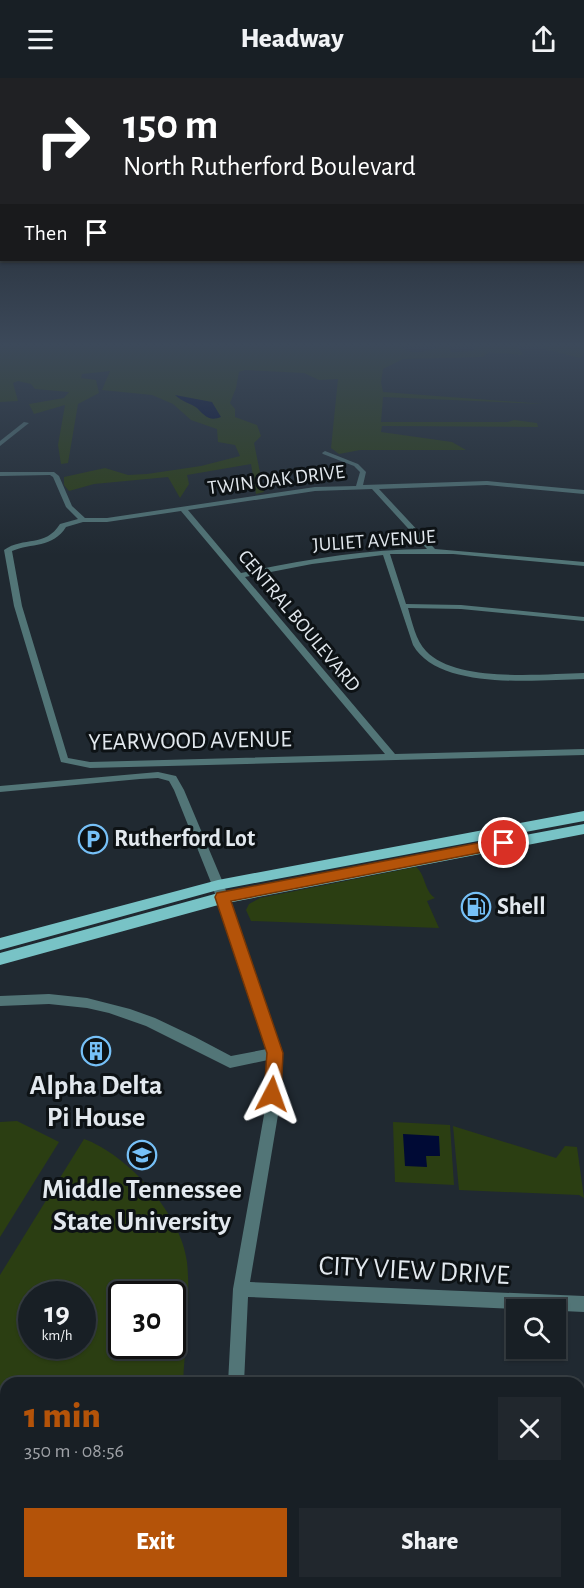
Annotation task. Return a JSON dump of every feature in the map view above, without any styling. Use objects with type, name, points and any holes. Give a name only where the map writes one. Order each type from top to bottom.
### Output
[{"type":"main road","points":[[0,944],[220,891],[584,816]]},
{"type":"main road","points":[[0,959],[220,891],[584,829]]},
{"type":"street","points":[[0,444],[26,423]]},
{"type":"street","points":[[325,453],[356,465],[363,472],[359,487]]},
{"type":"street","points":[[0,474],[52,473],[56,476],[69,507],[83,520]]},
{"type":"street","name":"TWIN OAK DRIVE","points":[[83,520],[107,520],[315,489],[487,483],[584,492]]},
{"type":"street","points":[[373,486],[433,551]]},
{"type":"street","name":"CENTRAL BOULEVARD","points":[[182,508],[392,756]]},
{"type":"street","name":"YEARWOOD AVENUE","points":[[83,520],[63,526],[58,536],[51,540],[17,545],[9,550],[18,606],[64,760],[90,765],[584,752]]},
{"type":"street","name":"JULIET AVENUE","points":[[240,576],[294,563],[386,552],[433,551],[584,564]]},
{"type":"street","points":[[386,552],[420,651],[439,667],[467,675],[584,676]]},
{"type":"street","points":[[404,606],[461,607],[584,619]]},
{"type":"street","points":[[0,789],[140,776],[158,775],[172,778],[179,789],[220,891],[275,1053],[271,1115],[241,1289],[236,1377]]},
{"type":"street","points":[[0,1001],[65,1000],[126,1012],[184,1035],[230,1062],[275,1053]]},
{"type":"street","name":"CITY VIEW DRIVE","points":[[241,1289],[584,1304]]},
{"type":"green space","points":[[63,414],[76,414],[68,463],[61,464],[58,445]]},
{"type":"green space","points":[[185,414],[235,414],[235,417],[257,425],[261,436],[254,443],[264,492],[256,494],[251,464],[187,475],[189,484],[180,498],[168,477],[94,484],[69,491],[64,485],[64,477],[105,468],[128,475],[147,474],[201,466],[240,456],[235,445],[218,442],[217,429],[191,420]]},
{"type":"green space","points":[[334,414],[382,414],[381,422],[508,422],[514,420],[537,423],[538,427],[382,426],[381,432],[452,442],[466,450],[360,450],[339,454],[331,448]]},
{"type":"green space","points":[[416,867],[422,874],[431,895],[435,898],[427,901],[439,928],[251,921],[246,910],[249,904],[260,898]]},
{"type":"green space","points":[[17,1121],[59,1142],[0,1237],[0,1122]]},
{"type":"green space","points":[[393,1122],[450,1125],[454,1185],[395,1182]]},
{"type":"green space","points":[[453,1126],[556,1158],[565,1146],[577,1147],[584,1198],[579,1195],[459,1190]]},
{"type":"green space","points":[[84,1139],[118,1158],[150,1188],[175,1225],[187,1262],[186,1337],[186,1281],[108,1281],[108,1359],[185,1359],[183,1377],[0,1377],[0,1275]]},
{"type":"water","points":[[204,414],[219,414],[221,417],[213,419]]},
{"type":"water","points":[[403,1134],[439,1136],[440,1156],[426,1156],[427,1167],[405,1166]]},
{"type":"place","name":"Rutherford Lot","points":[[93,839]]},
{"type":"place","name":"Shell","points":[[476,907]]},
{"type":"place","name":"Alpha Delta Pi House","points":[[96,1051]]},
{"type":"place","name":"Middle Tennessee State University","points":[[142,1155]]},
{"type":"route","points":[[272,1094],[275,1053],[222,897],[504,843]]}]
